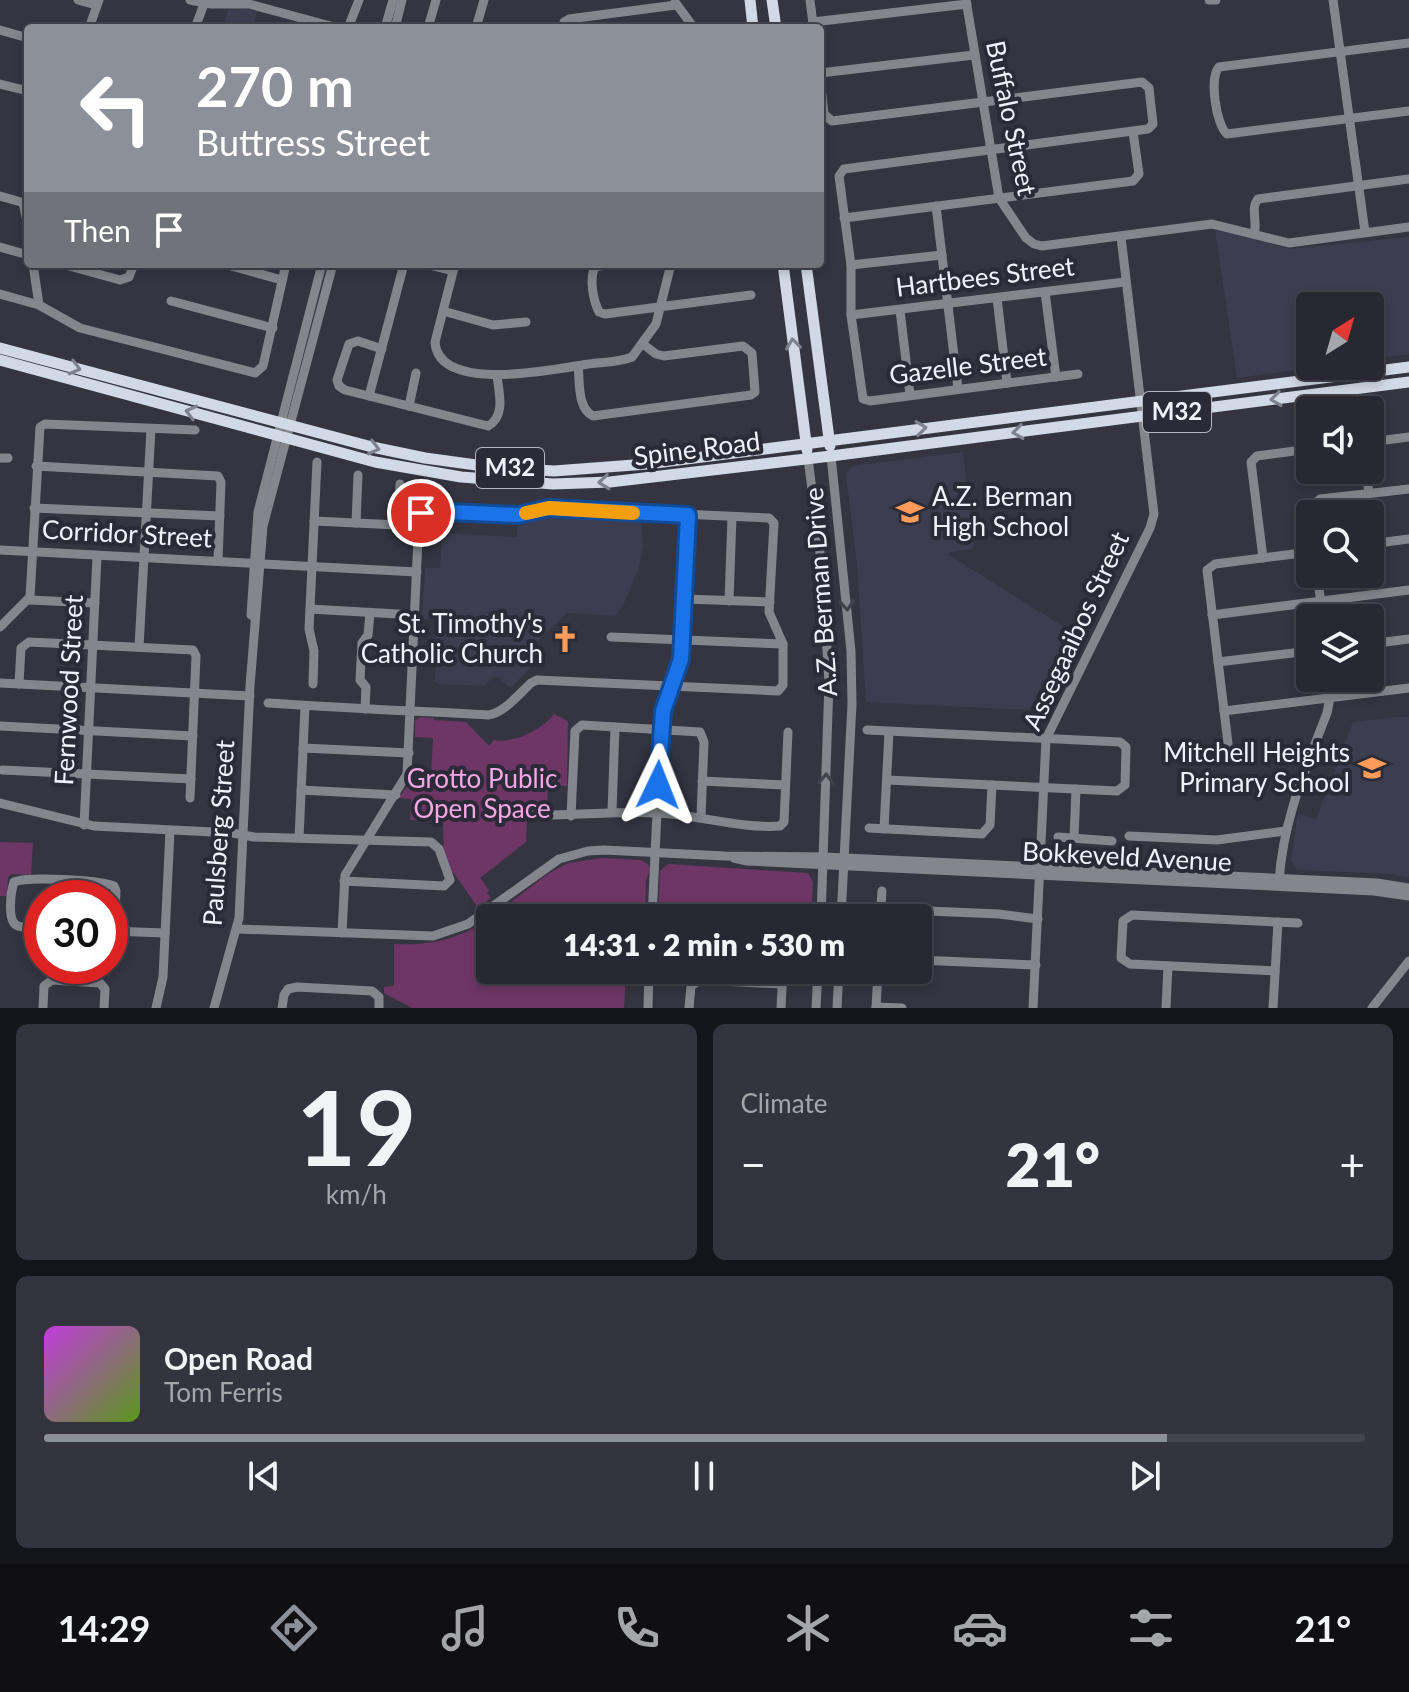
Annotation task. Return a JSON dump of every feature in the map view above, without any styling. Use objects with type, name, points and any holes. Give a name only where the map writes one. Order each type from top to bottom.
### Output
[{"type":"main road","points":[[750,0],[753,24]]},
{"type":"main road","points":[[772,0],[775,24]]},
{"type":"main road","name":"A.Z. Berman Drive","points":[[784,268],[808,458]]},
{"type":"main road","name":"A.Z. Berman Drive","points":[[807,268],[831,456]]},
{"type":"main road","name":"Spine Road","points":[[0,348],[372,447],[491,467],[554,471],[647,464],[1409,367]]},
{"type":"main road","name":"Spine Road","points":[[0,360],[375,462],[430,472],[553,484],[621,481],[831,456],[1409,382]]},
{"type":"street","points":[[78,0],[98,2],[90,24]]},
{"type":"street","points":[[190,0],[204,4],[250,2],[324,24]]},
{"type":"street","points":[[350,24],[359,0]]},
{"type":"street","points":[[386,24],[393,0]]},
{"type":"street","points":[[396,24],[402,0]]},
{"type":"street","points":[[429,24],[436,0]]},
{"type":"street","points":[[477,24],[484,0]]},
{"type":"street","points":[[810,0],[813,24]]},
{"type":"street","points":[[1209,0],[1216,0]]},
{"type":"street","points":[[1333,0],[1365,232]]},
{"type":"street","points":[[564,24],[569,19],[675,2],[691,24]]},
{"type":"street","points":[[820,24],[967,2]]},
{"type":"street","name":"Buffalo Street","points":[[967,2],[999,198],[1026,238],[1038,246],[1121,237]]},
{"type":"street","points":[[196,24],[204,4]]},
{"type":"street","points":[[0,30],[24,37]]},
{"type":"street","points":[[1409,43],[1219,67],[1213,76],[1220,126],[1227,134],[1409,111]]},
{"type":"street","points":[[824,75],[974,55]]},
{"type":"street","points":[[824,114],[832,121],[1142,82],[1149,88],[1153,124],[1148,129],[992,149]]},
{"type":"street","points":[[0,84],[24,90]]},
{"type":"street","points":[[844,218],[1133,181],[1139,174],[1133,132]]},
{"type":"street","name":"Gazelle Street","points":[[992,149],[844,169],[839,176],[851,265],[851,315],[863,399],[870,401],[1078,374]]},
{"type":"street","points":[[1254,234],[1254,205],[1258,199],[1409,179]]},
{"type":"street","points":[[0,196],[24,202]]},
{"type":"street","points":[[936,206],[958,389]]},
{"type":"street","points":[[1121,237],[1212,224],[1289,243],[1409,227]]},
{"type":"street","name":"Assegaaibos Street","points":[[1033,1008],[1046,739],[1152,520],[1154,507],[1121,237]]},
{"type":"street","points":[[0,247],[24,254]]},
{"type":"street","points":[[851,265],[942,255]]},
{"type":"street","points":[[34,268],[39,305]]},
{"type":"street","points":[[76,268],[120,280],[129,277],[132,268]]},
{"type":"street","points":[[238,268],[282,280]]},
{"type":"street","points":[[0,294],[39,305],[80,328],[252,373],[262,369],[285,268]]},
{"type":"street","points":[[284,424],[321,268]]},
{"type":"street","points":[[284,424],[332,268]]},
{"type":"street","points":[[369,396],[403,268]]},
{"type":"street","points":[[454,268],[435,342],[440,358],[451,366],[497,376],[632,357],[653,330],[670,268]]},
{"type":"street","points":[[595,268],[592,274],[599,312],[605,314],[751,295]]},
{"type":"street","name":"Hartbees Street","points":[[851,315],[1125,282]]},
{"type":"street","points":[[1045,292],[1056,377]]},
{"type":"street","points":[[997,298],[1007,383]]},
{"type":"street","points":[[171,301],[273,328]]},
{"type":"street","points":[[900,310],[910,395]]},
{"type":"street","points":[[443,311],[493,325],[526,322]]},
{"type":"street","points":[[382,349],[358,341],[351,342],[337,380],[339,386],[488,426],[496,421],[500,406],[497,376]]},
{"type":"street","points":[[578,366],[582,406],[593,416],[755,392],[752,353],[743,346],[664,356],[643,344]]},
{"type":"street","points":[[409,406],[416,373]]},
{"type":"street","points":[[0,627],[29,600],[38,430],[44,424],[195,430]]},
{"type":"street","name":"Paulsberg Street","points":[[214,1008],[238,929],[256,563],[284,424]]},
{"type":"street","points":[[139,647],[151,429]]},
{"type":"street","points":[[1384,440],[1409,437]]},
{"type":"street","points":[[1263,558],[1251,462],[1257,456],[1296,451]]},
{"type":"street","name":"A.Z. Berman Drive","points":[[831,456],[851,651],[852,704],[842,904]]},
{"type":"street","name":"A.Z. Berman Drive","points":[[808,458],[822,569],[829,682],[821,904]]},
{"type":"street","points":[[313,684],[314,651],[309,629],[317,462]]},
{"type":"street","points":[[36,466],[218,476],[221,482],[218,561]]},
{"type":"street","points":[[356,523],[358,475]]},
{"type":"street","points":[[398,525],[400,484]]},
{"type":"street","points":[[1368,484],[1369,493]]},
{"type":"street","points":[[1323,500],[1409,489]]},
{"type":"street","points":[[34,508],[220,516]]},
{"type":"street","points":[[268,703],[305,706],[365,709],[411,711],[494,715],[537,680],[768,691],[781,689],[783,644],[770,618],[773,520],[549,508],[518,515],[428,511],[420,515],[419,526],[411,711],[409,753],[406,777],[346,872],[342,933]]},
{"type":"street","points":[[653,904],[661,729],[665,702],[681,659],[688,515]]},
{"type":"street","points":[[729,601],[732,517]]},
{"type":"street","points":[[314,521],[419,526]]},
{"type":"street","points":[[1384,542],[1409,539]]},
{"type":"street","name":"Corridor Street","points":[[0,550],[417,572]]},
{"type":"street","points":[[1230,760],[1207,574],[1215,564],[1296,554]]},
{"type":"street","name":"Fernwood Street","points":[[84,825],[97,557]]},
{"type":"street","points":[[1319,588],[1321,604]]},
{"type":"street","points":[[1212,615],[1409,590]]},
{"type":"street","points":[[684,599],[770,602]]},
{"type":"street","points":[[29,600],[95,603]]},
{"type":"street","points":[[310,609],[415,615]]},
{"type":"street","points":[[365,709],[366,687],[360,680],[362,643],[368,635],[370,613]]},
{"type":"street","points":[[611,637],[783,644]]},
{"type":"street","points":[[1384,642],[1409,639]]},
{"type":"street","points":[[19,684],[21,648],[27,642],[193,650],[196,656],[190,798]]},
{"type":"street","points":[[1218,662],[1296,653]]},
{"type":"street","points":[[0,683],[250,696]]},
{"type":"street","points":[[1224,711],[1409,688]]},
{"type":"street","points":[[1279,882],[1285,831],[1330,692]]},
{"type":"street","points":[[299,838],[305,706]]},
{"type":"street","points":[[571,816],[576,730],[582,725],[697,731],[703,735],[701,816]]},
{"type":"street","points":[[0,726],[193,736]]},
{"type":"street","points":[[612,812],[615,727]]},
{"type":"street","points":[[867,730],[1124,744],[1125,785],[1122,789],[887,780]]},
{"type":"street","points":[[529,815],[657,813],[780,826],[784,822],[788,732]]},
{"type":"street","points":[[884,829],[889,732]]},
{"type":"street","points":[[303,748],[409,753]]},
{"type":"street","points":[[2,770],[191,779]]},
{"type":"street","points":[[702,781],[785,785]]},
{"type":"street","points":[[869,828],[982,834],[990,825],[992,785]]},
{"type":"street","points":[[1074,838],[1076,789]]},
{"type":"street","points":[[301,790],[396,795]]},
{"type":"street","points":[[0,803],[84,825],[434,843],[439,849],[449,882],[444,886],[344,881]]},
{"type":"street","points":[[156,1008],[163,977],[170,831]]},
{"type":"street","points":[[1129,836],[1217,840],[1285,831]]},
{"type":"street","points":[[1058,837],[1112,841]]},
{"type":"street","name":"Bokkeveld Avenue","points":[[238,929],[419,937],[446,933],[468,924],[546,866],[572,855],[604,850],[725,856],[748,854],[823,861],[1279,882],[1377,883],[1409,888]]},
{"type":"street","points":[[24,927],[13,923],[14,882],[20,879],[54,880]]},
{"type":"street","name":"Bokkeveld Avenue","points":[[1279,882],[1409,896]]},
{"type":"street","points":[[881,904],[882,891]]},
{"type":"street","points":[[932,914],[999,914],[1038,919]]},
{"type":"street","points":[[1275,971],[1125,963],[1121,958],[1123,921],[1132,915],[1298,923]]},
{"type":"street","points":[[1273,1008],[1278,922]]},
{"type":"street","points":[[128,932],[165,933]]},
{"type":"street","points":[[932,961],[1036,965]]},
{"type":"street","points":[[1372,1008],[1409,961]]},
{"type":"street","points":[[1166,1008],[1168,966]]},
{"type":"street","points":[[43,1008],[44,986],[52,980],[102,984],[105,989],[104,1008]]},
{"type":"street","points":[[648,1008],[649,984]]},
{"type":"street","points":[[689,1008],[691,986],[694,984]]},
{"type":"street","points":[[781,1008],[782,984]]},
{"type":"street","points":[[816,1008],[817,984]]},
{"type":"street","points":[[837,1008],[838,984]]},
{"type":"street","points":[[877,984],[876,1007],[902,1008]]},
{"type":"street","points":[[282,1008],[288,989],[297,987],[372,991],[379,997],[379,1008]]},
{"type":"shaded area","points":[[228,10],[257,12],[254,24],[224,24]]},
{"type":"shaded area","points":[[1215,229],[1290,249],[1409,237],[1409,354],[1384,357],[1384,292],[1296,292],[1296,370],[1237,378]]},
{"type":"shaded area","points":[[963,452],[974,549],[950,552],[949,555],[1069,630],[1062,645],[1080,654],[1062,689],[1044,681],[1029,710],[866,702],[857,564],[846,474],[853,466]]},
{"type":"shaded area","points":[[541,512],[641,517],[643,546],[639,568],[624,603],[615,616],[567,613],[534,645],[532,667],[510,688],[498,677],[493,677],[484,686],[438,684],[435,681],[438,620],[422,619],[425,568],[440,568],[442,533],[517,537],[518,519]]},
{"type":"shaded area","name":"Mitchell Heights Primary School","points":[[1409,716],[1409,878],[1393,874],[1297,870],[1291,860],[1298,814],[1316,819],[1353,722]]},
{"type":"green space","name":"Grotto Public Open Space","points":[[554,714],[568,721],[567,786],[548,785],[547,812],[527,812],[526,842],[480,878],[491,898],[476,905],[452,873],[444,853],[443,821],[410,820],[411,799],[399,798],[410,781],[431,778],[433,738],[415,737],[415,721],[420,717],[466,722],[489,746],[494,740],[510,740],[542,725]]},
{"type":"green space","points":[[0,842],[33,843],[31,875],[11,874],[8,877],[7,896],[0,896]]},
{"type":"green space","points":[[602,858],[641,860],[650,869],[645,904],[508,904],[549,873],[568,863]]},
{"type":"green space","points":[[668,864],[808,873],[813,882],[812,904],[658,904],[660,871]]},
{"type":"green space","points":[[476,926],[476,984],[625,984],[624,1008],[412,1008],[384,993],[384,987],[394,986],[394,944],[444,940]]},
{"type":"slow traffic","points":[[526,513],[549,508],[633,513]]},
{"type":"place","name":"A.Z. Berman High School","points":[[910,512]]},
{"type":"place","name":"St. Timothy's Catholic Church","points":[[565,639]]},
{"type":"place","name":"Mitchell Heights Primary School","points":[[1372,768]]},
{"type":"route","points":[[421,513],[518,515],[549,508],[688,515],[681,659],[663,711],[658,785]]}]
